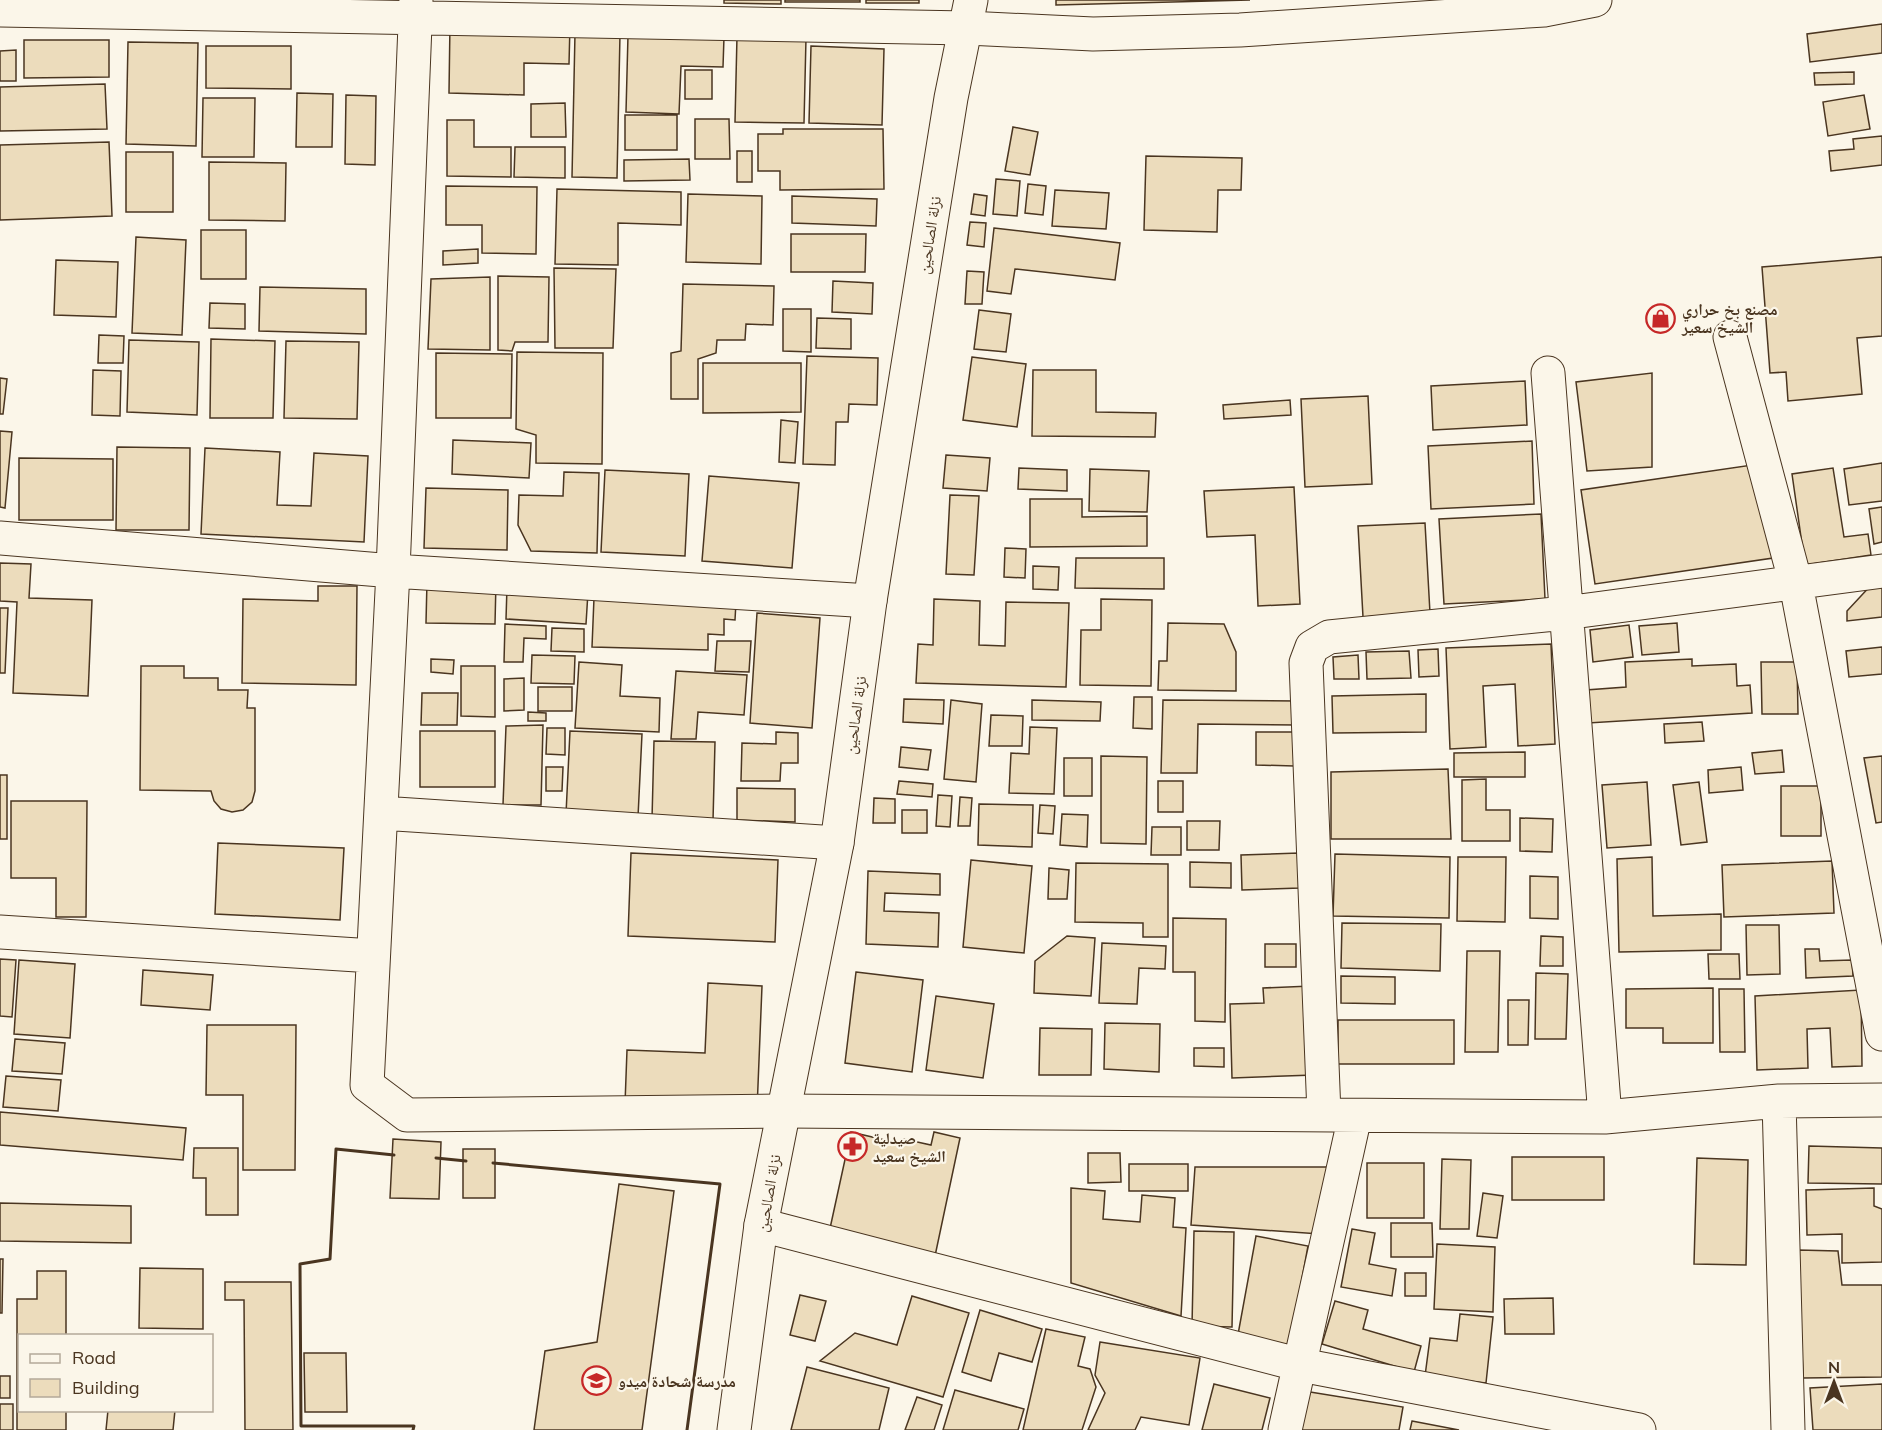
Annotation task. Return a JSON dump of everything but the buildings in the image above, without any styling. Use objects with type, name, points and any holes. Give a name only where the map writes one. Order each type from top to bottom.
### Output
[{"type":"street","points":[[0,10],[415,8],[969,14],[1093,34],[1240,30],[1544,10],[1595,0]]},
{"type":"street","points":[[415,8],[393,571],[367,1085],[407,1115],[783,1111],[1605,1117],[1779,1101],[1882,1100]]},
{"type":"street","name":"نزلة الصالحين","points":[[735,1430],[761,1225],[837,843],[870,601],[951,98],[969,14]]},
{"type":"street","points":[[1730,337],[1796,584],[1882,1034]]},
{"type":"street","points":[[1548,373],[1605,1117]]},
{"type":"street","points":[[0,538],[393,571],[870,601]]},
{"type":"street","points":[[1285,1430],[1301,1365],[1340,1115],[1306,663],[1312,647],[1329,637],[1565,614],[1882,571]]},
{"type":"street","points":[[381,813],[837,843]]},
{"type":"street","points":[[0,932],[373,956]]},
{"type":"street","points":[[1779,1101],[1788,1430]]},
{"type":"street","points":[[761,1225],[1301,1365],[1639,1430]]},
{"type":"wall","points":[[394,1155],[336,1149],[330,1259],[300,1264],[301,1426],[414,1426],[413,1430]]},
{"type":"wall","points":[[436,1158],[466,1161]]},
{"type":"wall","points":[[493,1163],[720,1184],[687,1430]]},
{"type":"place","name":"مصنع بخ حراري الشيخ سعير","points":[[1661,318]]},
{"type":"place","name":"صيدلية الشيخ سعيد","points":[[852,1147]]},
{"type":"place","name":"مدرسة شحادة ميدو","points":[[597,1381]]}]
